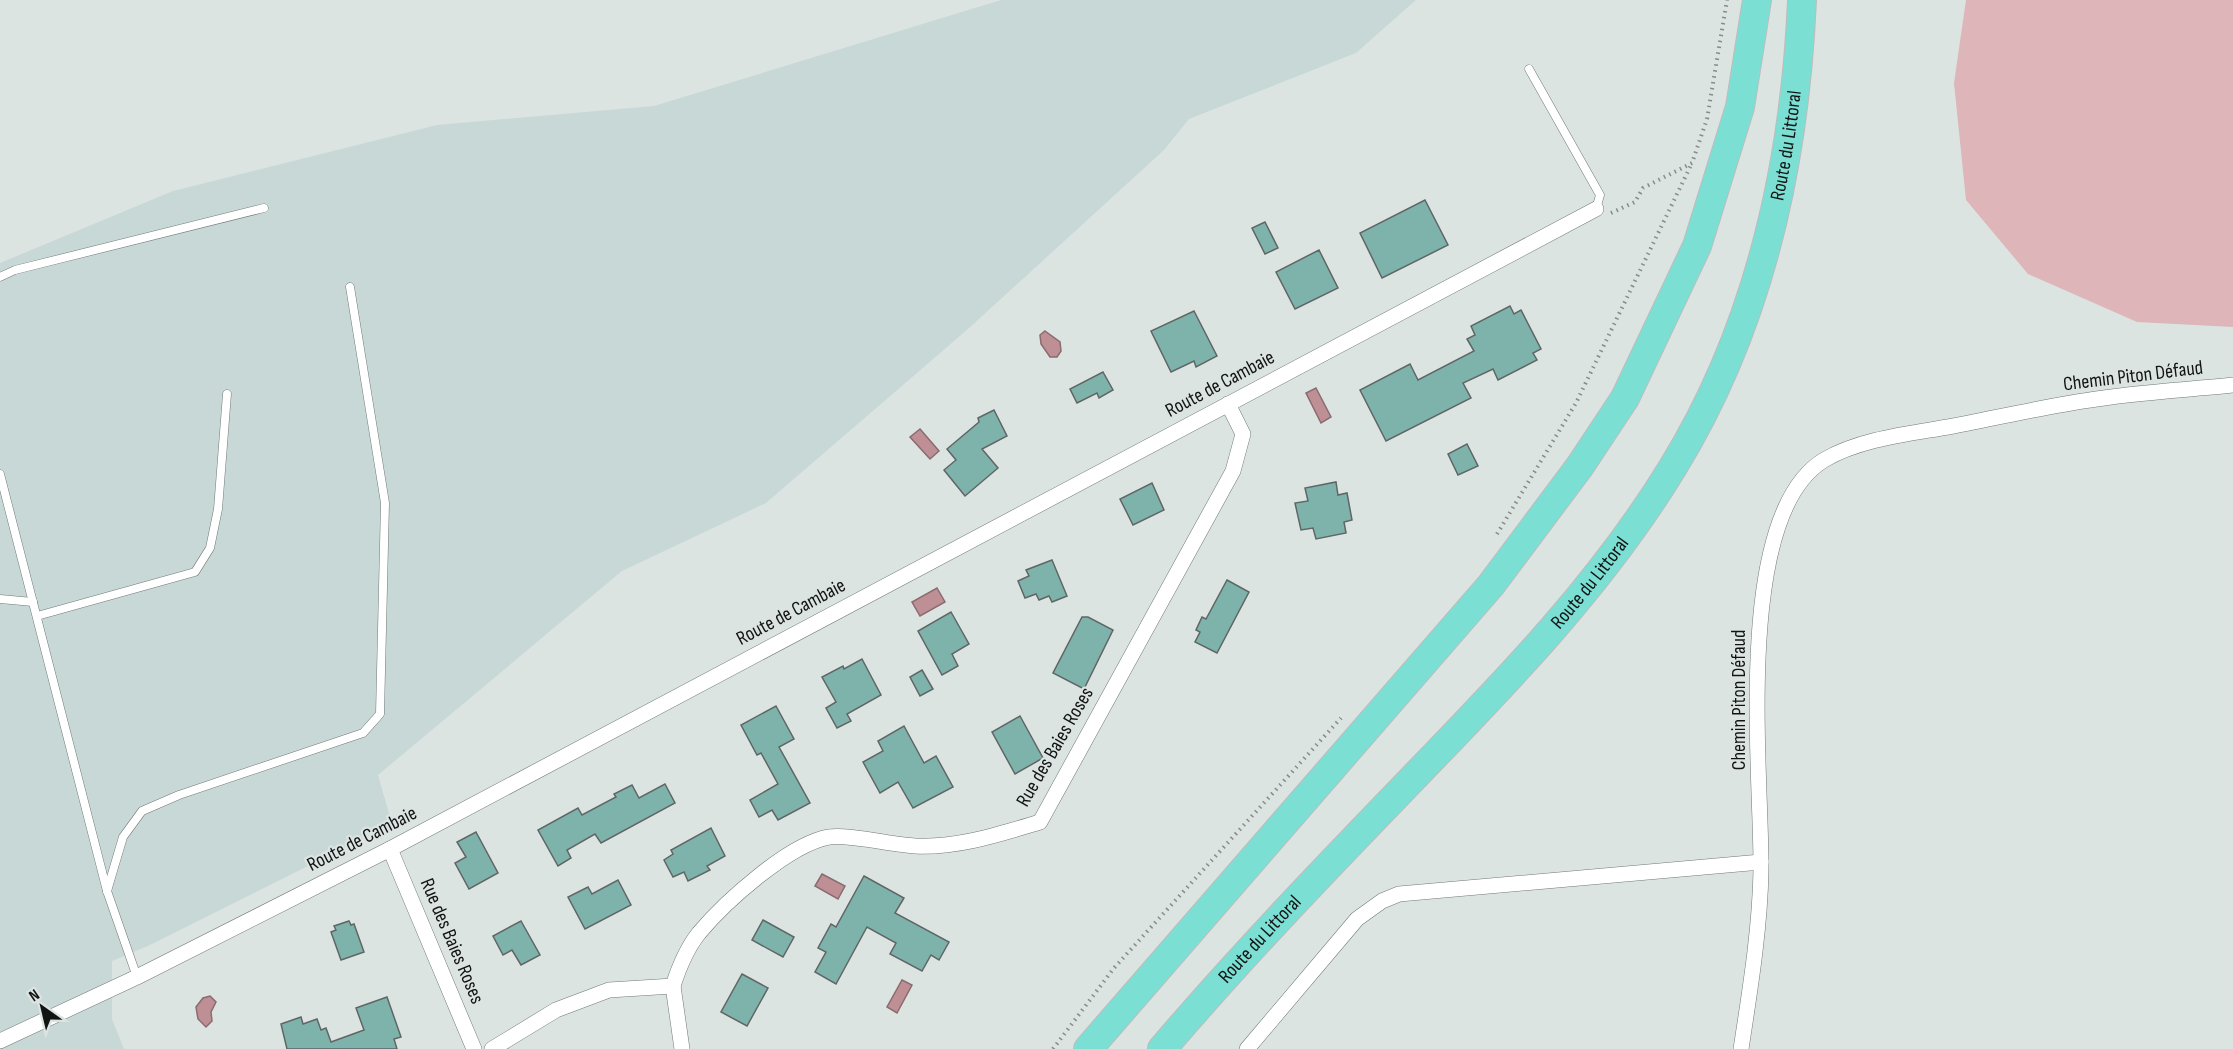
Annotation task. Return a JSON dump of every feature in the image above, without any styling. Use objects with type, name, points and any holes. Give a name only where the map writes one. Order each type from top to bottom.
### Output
[{"type":"highway","points":[[1088,1049],[1491,585],[1561,494],[1625,398],[1697,246],[1740,107],[1757,0]]},
{"type":"highway","name":"Route du Littoral","points":[[1162,1049],[1207,996],[1333,861],[1518,670],[1615,554],[1674,465],[1718,376],[1746,310],[1773,226],[1796,95],[1802,0]]},
{"type":"street","name":"Route de Cambaie","points":[[0,1041],[137,978],[390,849],[1596,208]]},
{"type":"street","name":"Chemin Piton Défaud","points":[[1741,1049],[1750,993],[1761,862],[1758,640],[1770,551],[1785,509],[1804,479],[1823,461],[1848,450],[1893,437],[2092,399],[2233,385]]},
{"type":"street","name":"Rue des Baies Roses","points":[[682,1049],[674,986],[680,965],[699,934],[736,897],[786,855],[830,837],[918,846],[981,840],[1040,822],[1233,471],[1243,434],[1228,404]]},
{"type":"street","name":"Rue des Baies Roses","points":[[390,849],[474,1049]]},
{"type":"street","points":[[1247,1049],[1357,919],[1382,901],[1399,894],[1761,862]]},
{"type":"street","points":[[492,1049],[556,1010],[609,990],[674,986]]},
{"type":"lane","points":[[1528,69],[1592,178],[1600,195],[1596,208]]},
{"type":"lane","points":[[0,277],[15,270],[264,208]]},
{"type":"lane","points":[[107,891],[123,837],[142,811],[179,795],[363,733],[380,714],[385,503],[350,287]]},
{"type":"lane","points":[[37,616],[195,572],[210,548],[218,509],[227,394]]},
{"type":"lane","points":[[0,474],[107,891],[137,978]]},
{"type":"lane","points":[[0,599],[33,602]]},
{"type":"path","points":[[1491,542],[1576,403],[1692,163],[1707,119],[1727,0]]},
{"type":"path","points":[[1596,208],[1612,213],[1635,202],[1643,188],[1692,163]]},
{"type":"path","points":[[1053,1049],[1114,968],[1343,716]]},
{"type":"shaded area","points":[[1001,0],[1416,0],[1356,53],[1189,119],[1164,150],[968,329],[766,503],[622,571],[378,775],[392,824],[150,945],[112,961],[112,1019],[124,1049],[0,1049],[0,263],[173,191],[437,125],[654,106]]},
{"type":"shaded area","points":[[1966,0],[2233,0],[2233,327],[2137,322],[2028,274],[1966,200],[1954,83]]},
{"type":"shaded area","points":[[1045,331],[1060,342],[1061,351],[1057,357],[1050,357],[1041,344],[1040,335]]},
{"type":"shaded area","points":[[1316,388],[1331,417],[1321,423],[1306,393]]},
{"type":"shaded area","points":[[920,429],[939,451],[930,459],[910,437]]},
{"type":"shaded area","points":[[937,588],[945,602],[920,616],[912,602]]},
{"type":"shaded area","points":[[822,874],[845,886],[838,899],[815,886]]},
{"type":"shaded area","points":[[902,980],[912,985],[897,1013],[887,1007]]},
{"type":"shaded area","points":[[210,996],[216,1002],[211,1012],[212,1021],[206,1027],[198,1019],[196,1007],[203,998]]},
{"type":"building","points":[[1425,200],[1448,245],[1382,278],[1360,233]]},
{"type":"building","points":[[1265,222],[1278,248],[1265,254],[1252,228]]},
{"type":"building","points":[[1319,250],[1338,288],[1295,309],[1276,272]]},
{"type":"building","points":[[1510,306],[1514,314],[1521,310],[1541,349],[1533,353],[1537,360],[1498,380],[1493,369],[1463,383],[1471,398],[1386,441],[1360,390],[1410,364],[1418,380],[1474,351],[1467,339],[1475,335],[1471,326]]},
{"type":"building","points":[[1194,311],[1217,356],[1196,367],[1194,361],[1171,372],[1151,331]]},
{"type":"building","points":[[1103,372],[1113,390],[1099,398],[1097,393],[1077,403],[1070,389]]},
{"type":"building","points":[[994,410],[1007,436],[982,449],[998,468],[965,496],[944,470],[956,460],[947,449],[979,422],[978,418]]},
{"type":"building","points":[[1467,444],[1478,466],[1458,475],[1448,454]]},
{"type":"building","points":[[1336,482],[1338,495],[1347,493],[1352,520],[1344,522],[1346,533],[1316,539],[1313,528],[1301,530],[1295,503],[1308,501],[1305,488]]},
{"type":"building","points":[[1152,483],[1164,510],[1133,525],[1120,499]]},
{"type":"building","points":[[1052,560],[1067,596],[1052,602],[1049,596],[1039,600],[1036,594],[1025,598],[1018,581],[1029,576],[1026,570]]},
{"type":"building","points":[[1227,580],[1249,592],[1217,653],[1195,642],[1200,632],[1196,630],[1202,617],[1206,619]]},
{"type":"building","points":[[951,612],[969,644],[952,654],[958,666],[942,675],[918,631]]},
{"type":"building","points":[[1082,617],[1088,617],[1113,630],[1084,689],[1053,673]]},
{"type":"building","points":[[862,659],[881,695],[847,714],[851,721],[837,728],[826,708],[836,702],[822,677]]},
{"type":"building","points":[[922,670],[933,689],[920,696],[910,677]]},
{"type":"building","points":[[776,706],[794,739],[779,747],[810,803],[778,820],[772,810],[759,817],[750,800],[778,784],[761,753],[757,755],[741,725]]},
{"type":"building","points":[[1020,716],[1043,758],[1015,774],[992,732]]},
{"type":"building","points":[[904,726],[924,763],[936,756],[953,787],[913,808],[898,782],[880,793],[863,762],[883,751],[878,741]]},
{"type":"building","points":[[665,784],[675,803],[601,843],[595,834],[567,850],[571,858],[558,866],[538,830],[578,808],[582,815],[616,797],[614,794],[632,785],[639,798]]},
{"type":"building","points":[[711,828],[725,856],[707,866],[710,870],[688,881],[684,872],[673,877],[664,860],[673,854],[671,850]]},
{"type":"building","points":[[476,832],[498,873],[469,889],[455,863],[466,857],[457,842]]},
{"type":"building","points":[[864,876],[904,898],[895,913],[949,942],[939,960],[931,955],[922,971],[890,954],[896,943],[867,927],[836,984],[815,972],[826,952],[818,948],[831,924],[836,927]]},
{"type":"building","points":[[618,880],[631,905],[585,929],[568,897],[588,887],[592,894]]},
{"type":"building","points":[[763,920],[794,937],[783,957],[752,940]]},
{"type":"building","points":[[349,921],[351,925],[354,924],[364,952],[341,960],[331,932],[336,930],[334,926]]},
{"type":"building","points":[[521,921],[540,955],[521,965],[512,950],[503,955],[493,936]]},
{"type":"building","points":[[742,974],[768,988],[747,1026],[721,1012]]},
{"type":"building","points":[[387,997],[401,1037],[394,1039],[397,1049],[287,1049],[281,1024],[301,1017],[303,1024],[317,1019],[321,1030],[326,1028],[331,1042],[364,1030],[356,1008]]}]
